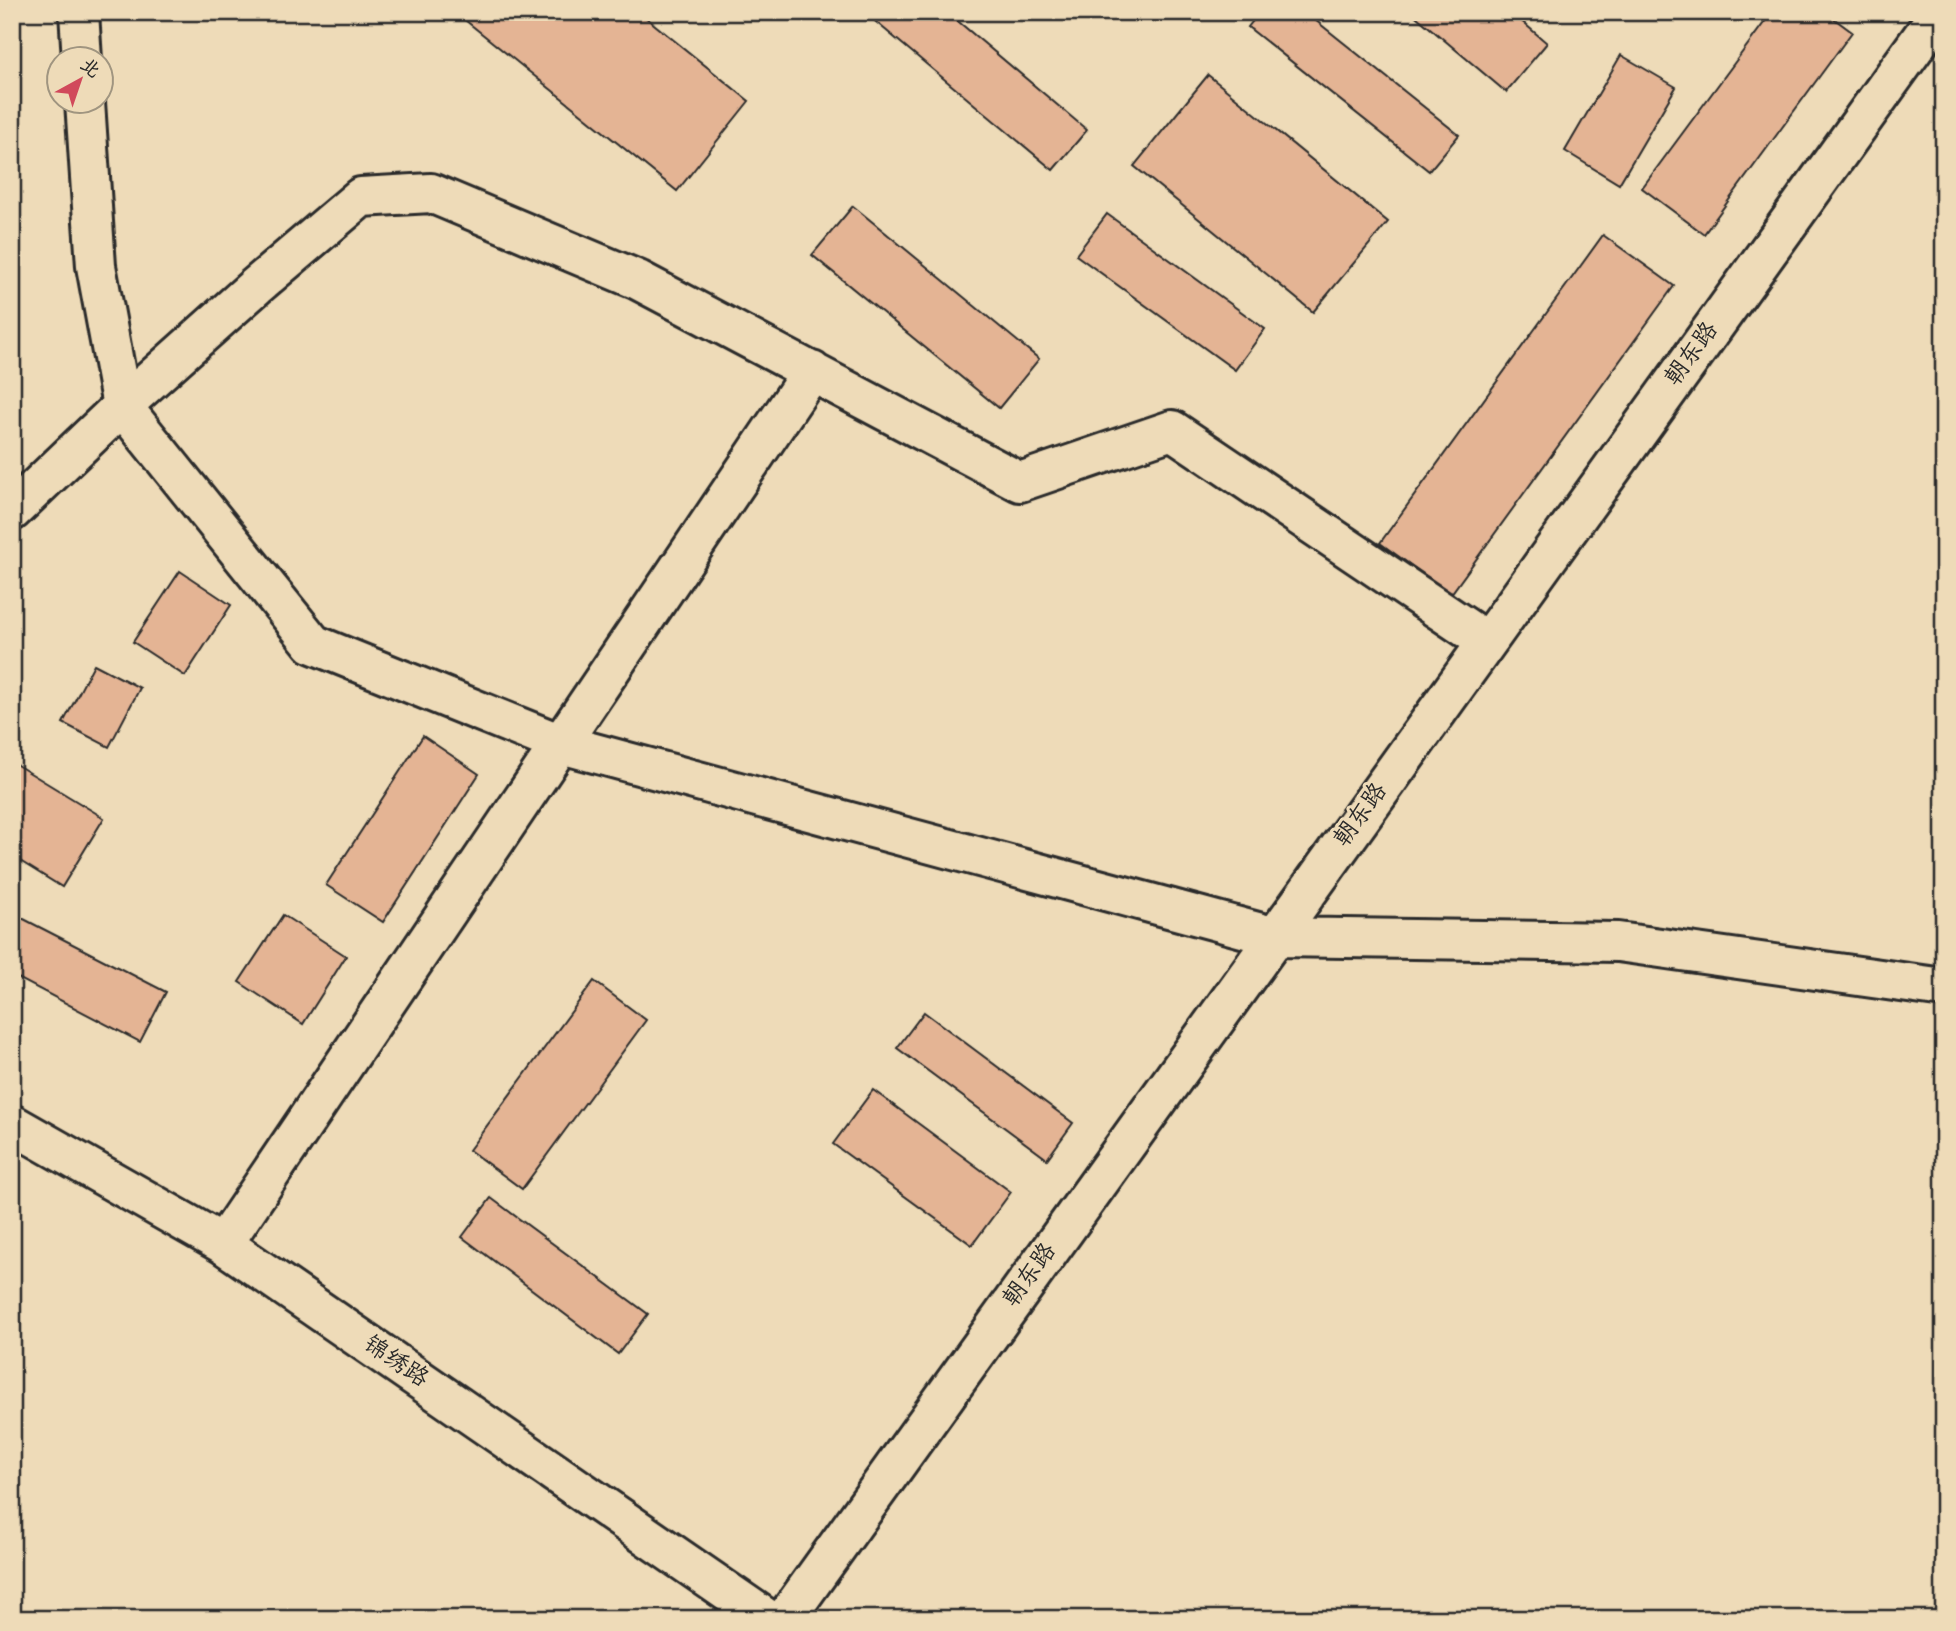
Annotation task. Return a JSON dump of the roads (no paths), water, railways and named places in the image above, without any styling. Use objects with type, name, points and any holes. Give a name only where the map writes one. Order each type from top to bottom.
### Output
[{"type":"street","points":[[79,12],[81,46]]},
{"type":"street","name":"朝东路","points":[[785,1619],[1940,12]]},
{"type":"street","points":[[86,116],[96,266],[122,406],[313,644],[561,744],[1276,937],[1618,942],[1944,988]]},
{"type":"street","points":[[12,511],[122,406],[361,197],[431,193],[638,279],[1020,482],[1172,430],[1487,642]]},
{"type":"street","points":[[223,1244],[812,371]]},
{"type":"street","name":"锦绣路","points":[[12,1124],[223,1244],[767,1619]]}]
